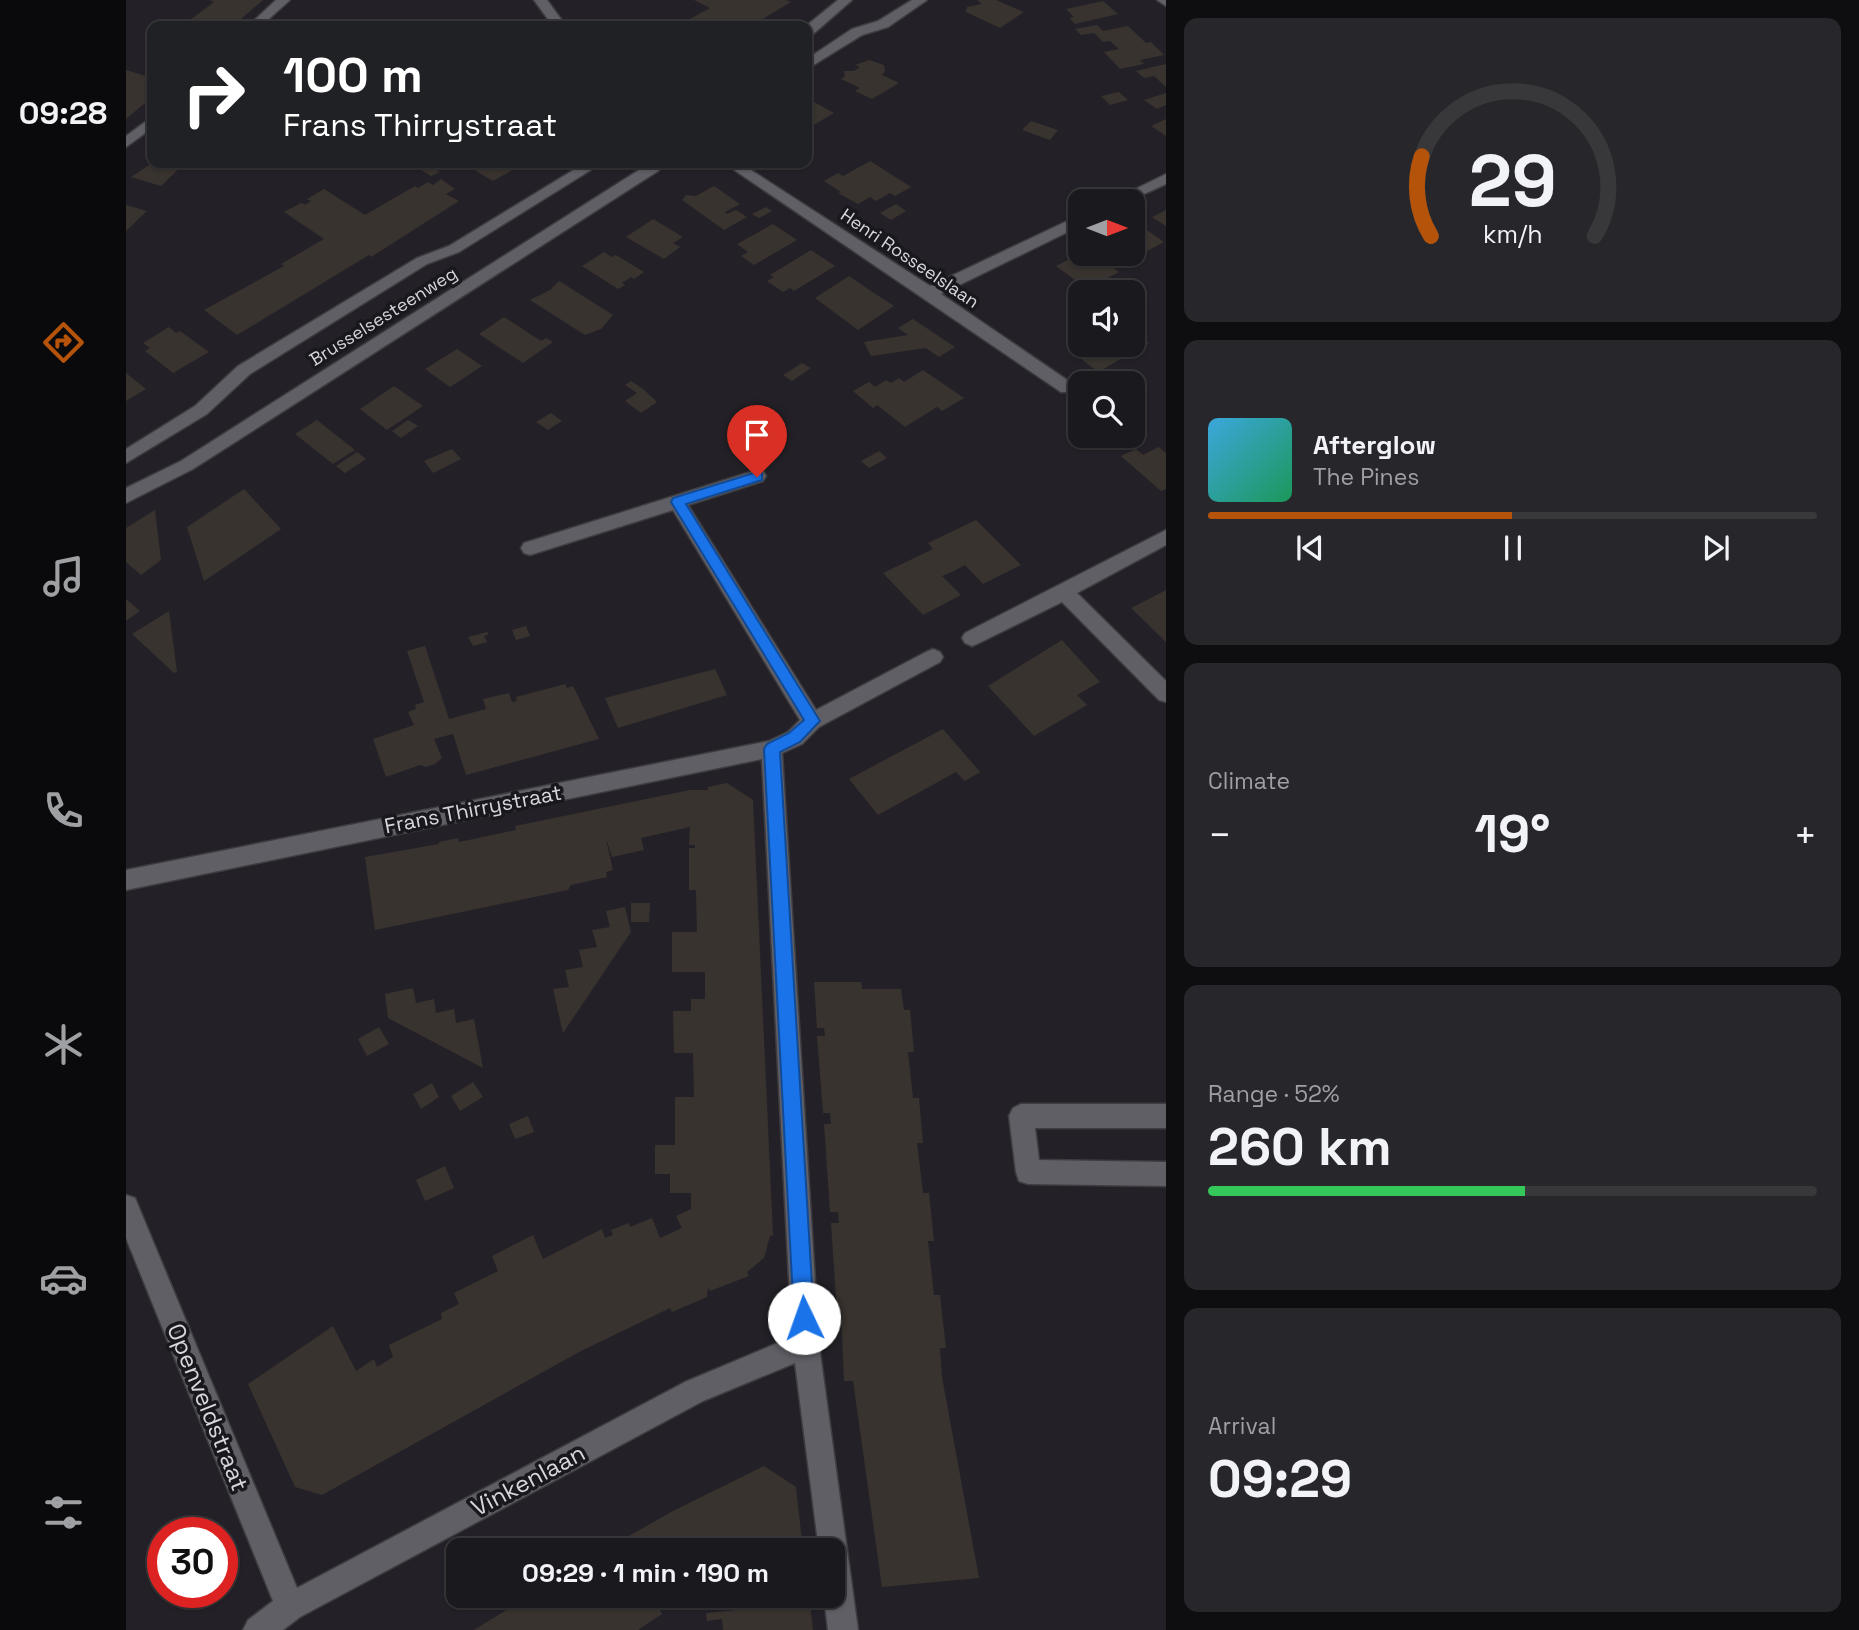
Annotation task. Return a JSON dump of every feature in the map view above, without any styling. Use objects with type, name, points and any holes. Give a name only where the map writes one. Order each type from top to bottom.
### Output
[{"type":"street","points":[[260,21],[284,0]]},
{"type":"street","points":[[540,0],[556,21]]},
{"type":"street","points":[[812,28],[846,0]]},
{"type":"street","points":[[812,62],[858,32],[883,24],[921,0]]},
{"type":"street","points":[[126,143],[147,125]]},
{"type":"street","name":"Brusselsesteenweg","points":[[126,457],[201,410],[244,370],[422,261],[453,249],[587,168]]},
{"type":"street","name":"Brusselsesteenweg","points":[[126,496],[187,465],[653,168]]},
{"type":"street","name":"Henri Rosseelslaan","points":[[739,168],[929,293],[1067,388]]},
{"type":"street","points":[[1143,189],[1166,178]]},
{"type":"street","points":[[929,293],[1068,226]]},
{"type":"street","points":[[530,548],[757,477]]},
{"type":"street","points":[[677,502],[813,721]]},
{"type":"street","points":[[972,638],[1166,537]]},
{"type":"street","points":[[1064,592],[1166,694]]},
{"type":"street","name":"Frans Thirrystraat","points":[[126,880],[772,749],[795,738],[813,721],[933,657]]},
{"type":"street","points":[[772,749],[806,1345],[831,1538]]},
{"type":"street","points":[[1166,1116],[1021,1116],[1028,1172],[1166,1174]]},
{"type":"street","name":"Openveldstraat","points":[[126,1207],[290,1607]]},
{"type":"street","name":"Vinkenlaan","points":[[258,1630],[290,1607],[694,1391],[806,1345]]},
{"type":"street","points":[[840,1608],[843,1630]]},
{"type":"building","points":[[210,0],[263,0],[239,21],[189,21],[214,2]]},
{"type":"building","points":[[694,0],[791,2],[759,21],[686,21],[710,8]]},
{"type":"building","points":[[977,0],[996,0],[1024,12],[1000,28],[966,12],[967,7],[982,4]]},
{"type":"building","points":[[1103,1],[1118,14],[1075,24],[1069,18],[1074,17],[1066,9]]},
{"type":"building","points":[[1097,25],[1103,31],[1128,26],[1164,55],[1140,60],[1144,64],[1120,69],[1104,52],[1119,49],[1110,41],[1103,42],[1094,33],[1081,35],[1075,29]]},
{"type":"building","points":[[869,60],[884,65],[885,71],[882,75],[899,83],[872,99],[855,91],[860,88],[841,79],[845,76],[844,71],[854,71],[860,67],[855,65]]},
{"type":"building","points":[[1166,64],[1166,87],[1154,76],[1144,78],[1136,71]]},
{"type":"building","points":[[126,70],[147,76],[147,101],[126,119]]},
{"type":"building","points":[[1119,92],[1128,100],[1110,105],[1101,96]]},
{"type":"building","points":[[1166,93],[1166,105],[1157,109],[1144,100]]},
{"type":"building","points":[[812,102],[834,113],[812,126]]},
{"type":"building","points":[[1166,119],[1166,136],[1151,126]]},
{"type":"building","points":[[1031,121],[1058,130],[1050,140],[1022,130]]},
{"type":"building","points":[[870,161],[911,187],[895,196],[890,193],[876,201],[870,197],[858,204],[824,181],[838,173],[843,176]]},
{"type":"building","points":[[147,166],[180,168],[161,186],[131,177]]},
{"type":"building","points":[[418,168],[433,168],[440,172],[431,176]]},
{"type":"building","points":[[471,168],[516,168],[493,181]]},
{"type":"building","points":[[441,179],[455,189],[446,194],[459,201],[371,257],[369,255],[237,335],[204,310],[284,266],[281,264],[324,239],[284,212],[301,203],[305,205],[311,201],[307,199],[324,189],[365,215],[415,186],[418,188],[428,182],[433,185]]},
{"type":"building","points":[[714,186],[740,204],[725,212],[727,214],[736,210],[747,217],[724,230],[682,200],[686,195],[696,196]]},
{"type":"building","points":[[896,204],[906,211],[891,220],[880,213]]},
{"type":"building","points":[[126,205],[147,211],[126,231]]},
{"type":"building","points":[[766,207],[772,211],[759,218],[752,214]]},
{"type":"building","points":[[1166,210],[1166,226],[1152,217]]},
{"type":"building","points":[[653,219],[683,237],[673,243],[680,247],[664,259],[626,237]]},
{"type":"building","points":[[773,224],[797,240],[754,265],[741,256],[748,252],[737,244]]},
{"type":"building","points":[[1145,229],[1164,242],[1145,252]]},
{"type":"building","points":[[811,250],[835,266],[794,291],[790,288],[783,292],[767,281],[774,277],[770,275]]},
{"type":"building","points":[[604,252],[612,257],[616,255],[644,272],[634,279],[631,277],[618,289],[582,266]]},
{"type":"building","points":[[1068,260],[1068,266],[1111,266],[1119,272],[1104,280],[1075,280],[1056,266]]},
{"type":"building","points":[[849,276],[894,306],[858,330],[815,298]]},
{"type":"building","points":[[559,281],[613,315],[601,329],[585,335],[530,300],[550,290]]},
{"type":"building","points":[[504,317],[541,341],[546,338],[553,342],[523,363],[479,334]]},
{"type":"building","points":[[913,319],[955,347],[939,357],[926,348],[871,356],[864,342],[908,335],[898,328]]},
{"type":"building","points":[[169,327],[176,333],[180,331],[209,352],[173,373],[145,351],[150,348],[143,343]]},
{"type":"building","points":[[457,349],[482,366],[450,387],[425,369]]},
{"type":"building","points":[[1079,357],[1124,357],[1100,371]]},
{"type":"building","points":[[802,363],[811,368],[792,381],[783,375]]},
{"type":"building","points":[[923,370],[964,398],[942,411],[937,407],[905,427],[877,405],[873,408],[853,391],[869,382],[875,387],[886,380],[891,383],[899,378],[904,382]]},
{"type":"building","points":[[126,373],[146,389],[126,401]]},
{"type":"building","points":[[631,381],[657,402],[641,413],[625,401],[637,393],[625,385]]},
{"type":"building","points":[[394,386],[423,406],[387,430],[360,409]]},
{"type":"building","points":[[551,413],[562,421],[548,430],[536,422]]},
{"type":"building","points":[[317,420],[355,450],[333,464],[295,434]]},
{"type":"building","points":[[408,420],[418,426],[401,438],[392,431]]},
{"type":"building","points":[[1159,447],[1166,453],[1166,489],[1161,491],[1121,456],[1136,449],[1143,455]]},
{"type":"building","points":[[452,449],[461,459],[433,473],[424,461]]},
{"type":"building","points":[[879,451],[887,458],[869,468],[861,461]]},
{"type":"building","points":[[357,452],[366,459],[345,473],[336,466]]},
{"type":"building","points":[[244,489],[281,529],[204,581],[187,527]]},
{"type":"building","points":[[155,510],[161,560],[141,575],[126,562],[126,528]]},
{"type":"building","points":[[976,520],[1021,565],[983,584],[965,565],[942,576],[961,595],[923,615],[883,573],[933,549],[928,543]]},
{"type":"building","points":[[1166,590],[1166,642],[1131,608]]},
{"type":"building","points":[[126,599],[140,611],[126,621]]},
{"type":"building","points":[[169,611],[177,672],[174,673],[132,634]]},
{"type":"building","points":[[526,626],[530,636],[516,640],[512,630]]},
{"type":"building","points":[[487,632],[489,634],[484,636],[487,642],[473,646],[468,637]]},
{"type":"building","points":[[1062,640],[1100,682],[1077,695],[1087,705],[1034,736],[988,686]]},
{"type":"building","points":[[425,646],[449,719],[486,709],[483,699],[509,693],[512,702],[517,701],[516,697],[565,684],[567,688],[573,686],[599,739],[466,775],[453,734],[434,739],[442,758],[435,764],[426,767],[420,765],[386,777],[373,739],[414,725],[408,712],[416,709],[415,705],[424,702],[407,651]]},
{"type":"building","points":[[715,669],[727,695],[618,728],[605,698]]},
{"type":"building","points":[[943,729],[980,772],[965,781],[956,772],[878,815],[849,779]]},
{"type":"building","points":[[727,783],[753,800],[773,1235],[770,1236],[764,1258],[747,1272],[749,1276],[710,1291],[708,1287],[707,1297],[672,1312],[670,1308],[579,1352],[322,1495],[295,1487],[248,1384],[333,1326],[356,1371],[374,1359],[377,1367],[393,1357],[389,1345],[442,1319],[441,1313],[459,1304],[454,1293],[498,1271],[492,1256],[533,1235],[543,1259],[602,1229],[605,1238],[613,1235],[611,1230],[629,1223],[630,1227],[652,1218],[660,1238],[682,1228],[676,1216],[691,1209],[691,1193],[670,1193],[670,1174],[655,1174],[655,1145],[675,1145],[675,1097],[694,1097],[693,1053],[674,1053],[673,1011],[691,1011],[691,999],[705,999],[705,972],[672,972],[672,932],[697,932],[696,890],[689,890],[689,848],[695,848],[695,845],[689,845],[690,827],[641,838],[644,850],[612,857],[605,835],[613,870],[606,872],[607,877],[571,885],[568,890],[375,930],[365,857],[458,838],[459,842],[516,830],[515,826],[690,790],[708,790],[708,787]]},
{"type":"building","points":[[631,903],[650,903],[649,922],[631,922]]},
{"type":"building","points":[[625,907],[631,932],[563,1033],[553,989],[569,987],[565,970],[583,967],[579,950],[597,947],[592,930],[610,927],[606,911]]},
{"type":"building","points":[[814,982],[861,982],[862,989],[901,989],[904,1010],[910,1010],[914,1052],[908,1052],[913,1098],[919,1098],[923,1143],[917,1143],[923,1193],[929,1193],[934,1241],[928,1241],[934,1295],[940,1295],[946,1348],[940,1348],[942,1377],[979,1578],[882,1587],[853,1381],[844,1381],[841,1313],[837,1313],[831,1223],[839,1223],[838,1212],[830,1212],[824,1124],[831,1124],[830,1113],[823,1113],[817,1036],[825,1036],[824,1028],[817,1028]]},
{"type":"building","points":[[413,988],[416,1003],[434,999],[436,1013],[454,1009],[456,1023],[474,1019],[483,1068],[388,1018],[385,994]]},
{"type":"building","points":[[379,1027],[389,1044],[367,1056],[358,1039]]},
{"type":"building","points":[[473,1082],[483,1097],[460,1111],[451,1096]]},
{"type":"building","points":[[432,1083],[439,1097],[421,1109],[413,1094]]},
{"type":"building","points":[[528,1116],[534,1132],[515,1139],[509,1124]]},
{"type":"building","points":[[445,1166],[454,1188],[425,1201],[416,1180]]},
{"type":"building","points":[[764,1466],[796,1487],[802,1538],[625,1538]]},
{"type":"building","points":[[510,1608],[659,1608],[662,1614],[638,1630],[474,1630]]},
{"type":"building","points":[[810,1608],[813,1630],[723,1630],[722,1619],[707,1621],[706,1613]]},
{"type":"route","points":[[757,477],[677,502],[813,721],[795,738],[772,749],[804,1318]]}]
